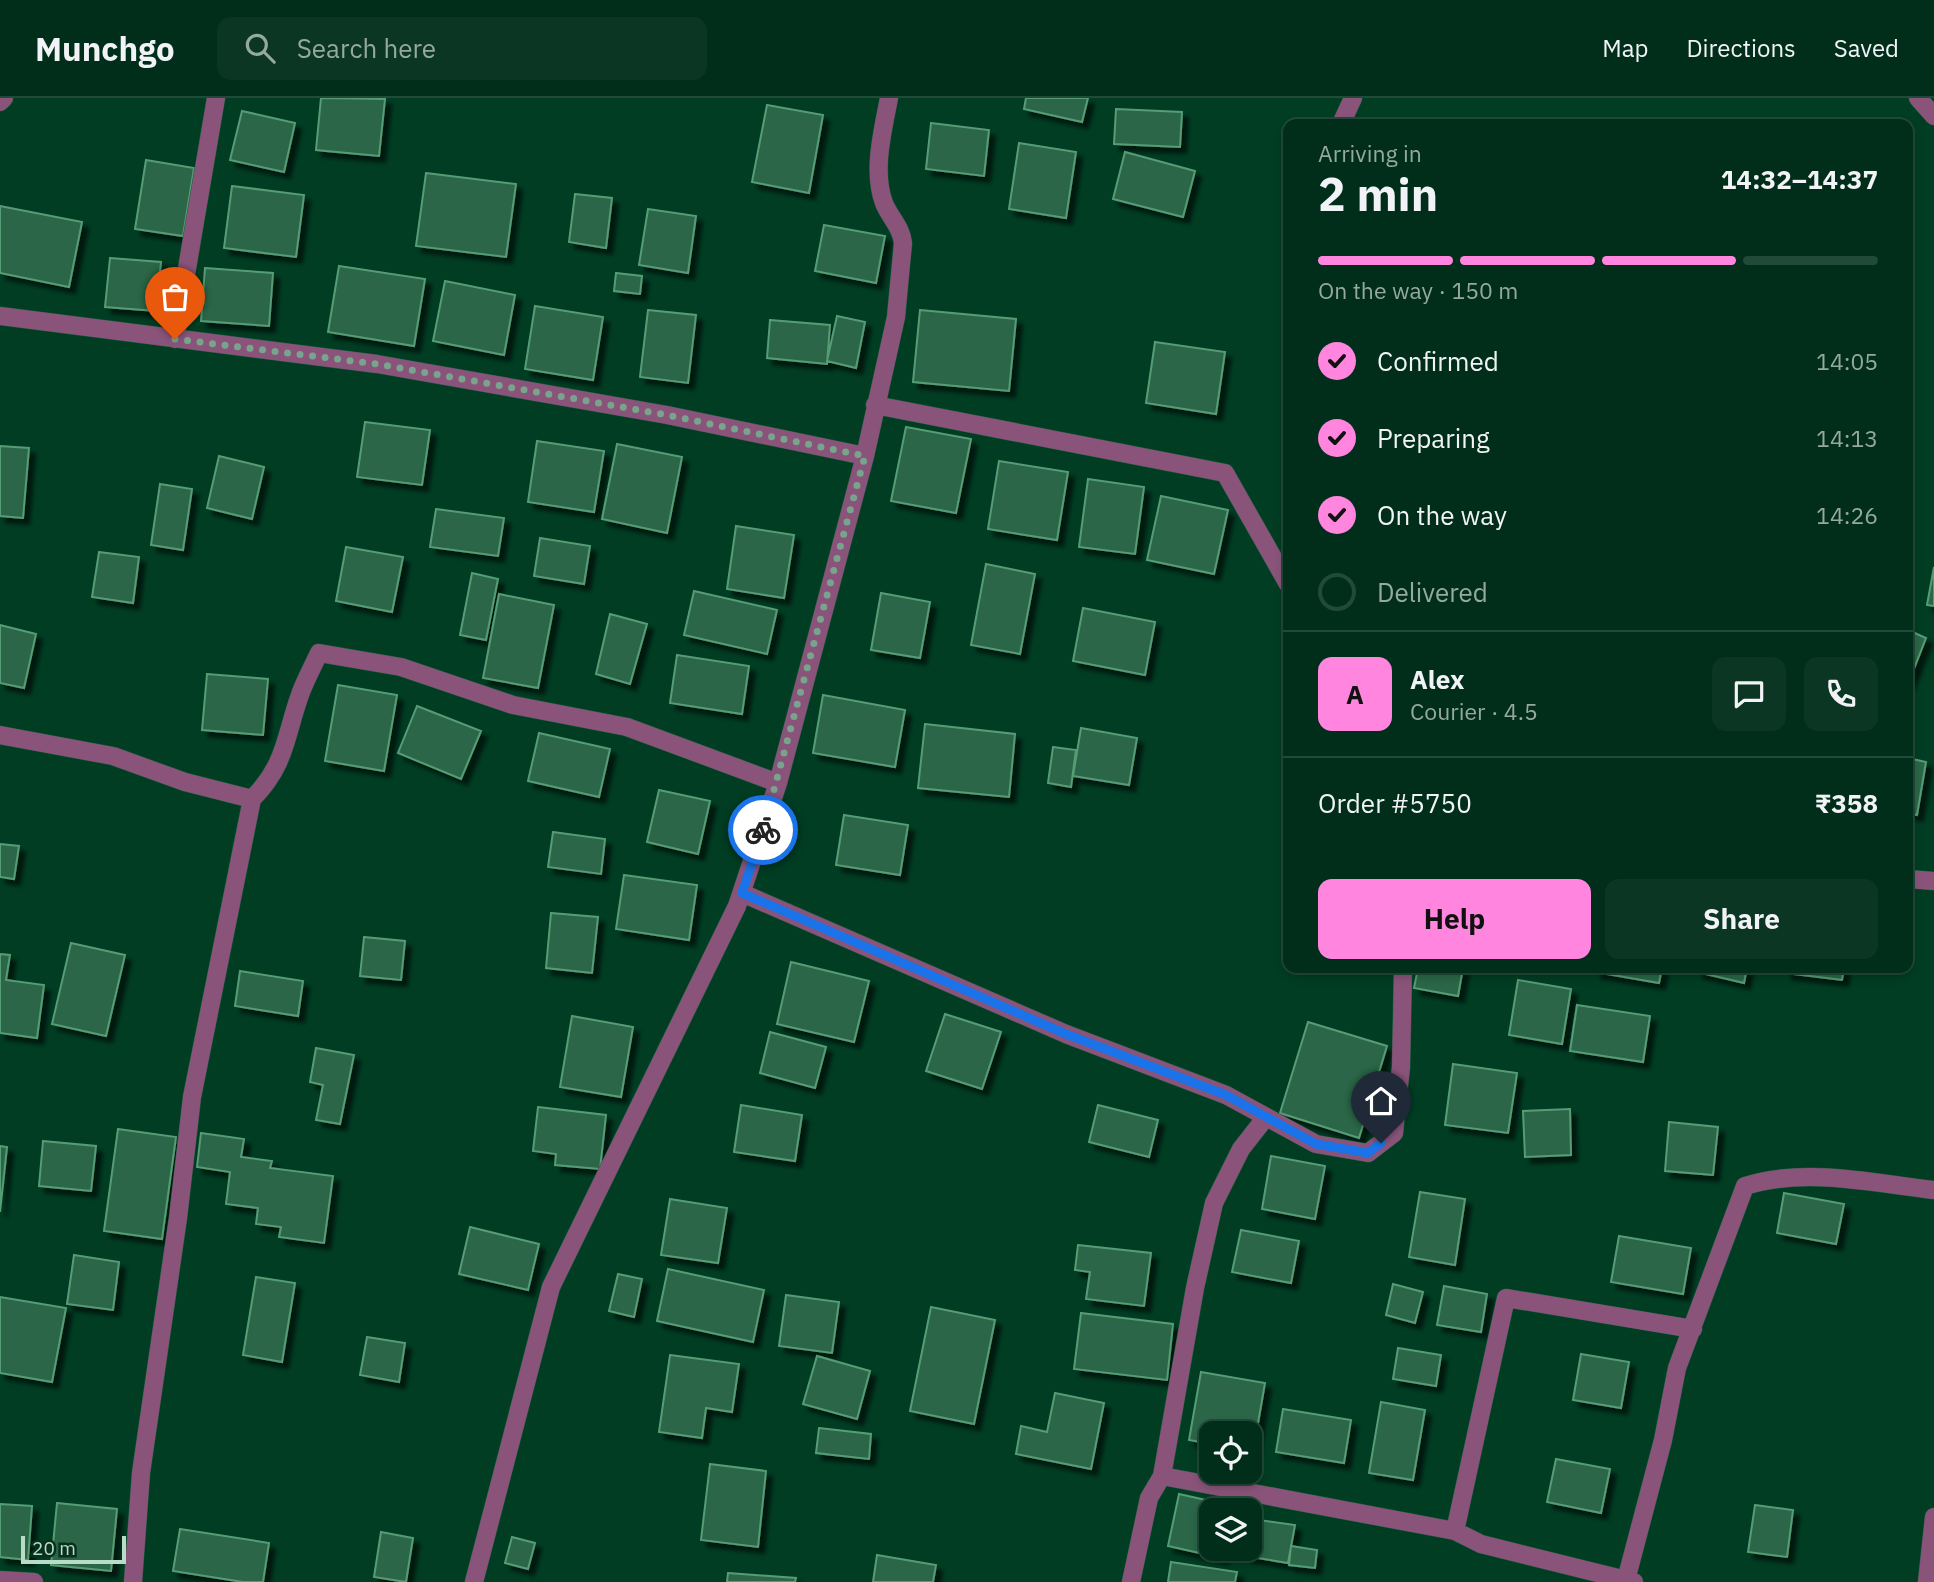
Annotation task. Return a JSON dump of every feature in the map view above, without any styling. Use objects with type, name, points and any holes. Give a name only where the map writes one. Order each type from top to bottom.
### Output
[{"type":"street","points":[[0,102],[4,98]]},
{"type":"street","points":[[175,339],[216,98]]},
{"type":"street","points":[[474,1582],[551,1287],[742,893],[778,783],[865,456],[896,317],[903,243],[901,232],[885,205],[879,183],[882,136],[889,98]]},
{"type":"street","points":[[1343,119],[1353,98]]},
{"type":"street","points":[[1918,98],[1934,116]]},
{"type":"street","points":[[0,316],[377,364],[667,415],[865,456]]},
{"type":"street","points":[[875,405],[1225,473],[1283,575]]},
{"type":"street","points":[[133,1582],[141,1473],[178,1218],[192,1097],[252,799],[270,781],[287,744],[301,692],[319,653],[401,667],[513,705],[627,727],[778,783]]},
{"type":"street","points":[[0,735],[113,756],[185,782],[252,799]]},
{"type":"street","points":[[1913,879],[1934,881]]},
{"type":"street","points":[[742,893],[1066,1034],[1226,1095],[1316,1144],[1368,1153],[1394,1133],[1401,1067],[1403,973]]},
{"type":"street","points":[[1131,1582],[1149,1498],[1162,1476],[1195,1288],[1214,1203],[1241,1149],[1266,1117]]},
{"type":"street","points":[[1162,1476],[1455,1531],[1480,1544],[1630,1581],[1677,1368],[1745,1186],[1770,1178],[1829,1178],[1934,1190]]},
{"type":"street","points":[[1455,1531],[1506,1298],[1693,1329]]},
{"type":"street","points":[[1930,1574],[1934,1517]]},
{"type":"street","points":[[0,1580],[34,1582]]},
{"type":"building","points":[[321,98],[385,99],[379,156],[316,150]]},
{"type":"building","points":[[1026,98],[1088,98],[1082,122],[1024,109]]},
{"type":"building","points":[[767,105],[823,115],[809,193],[752,182]]},
{"type":"building","points":[[1116,109],[1182,112],[1180,147],[1114,144]]},
{"type":"building","points":[[242,111],[295,123],[284,172],[230,160]]},
{"type":"building","points":[[931,123],[989,130],[984,176],[926,169]]},
{"type":"building","points":[[1019,143],[1076,152],[1066,218],[1009,209]]},
{"type":"building","points":[[1125,152],[1195,171],[1183,217],[1113,199]]},
{"type":"building","points":[[146,160],[194,168],[183,236],[135,229]]},
{"type":"building","points":[[426,173],[516,184],[506,257],[416,246]]},
{"type":"building","points":[[232,186],[304,195],[296,257],[224,248]]},
{"type":"building","points":[[575,194],[612,198],[606,248],[569,242]]},
{"type":"building","points":[[0,206],[82,222],[69,287],[0,273]]},
{"type":"building","points":[[648,209],[696,216],[688,273],[639,265]]},
{"type":"building","points":[[824,225],[885,236],[876,283],[815,271]]},
{"type":"building","points":[[110,258],[161,262],[156,311],[105,307]]},
{"type":"building","points":[[339,266],[425,279],[414,346],[328,332]]},
{"type":"building","points":[[205,268],[273,273],[269,326],[201,321]]},
{"type":"building","points":[[616,273],[642,276],[640,294],[614,291]]},
{"type":"building","points":[[445,281],[515,295],[504,355],[433,341]]},
{"type":"building","points":[[535,306],[603,317],[593,380],[525,369]]},
{"type":"building","points":[[648,310],[696,315],[688,383],[640,377]]},
{"type":"building","points":[[920,310],[1016,319],[1009,391],[913,382]]},
{"type":"building","points":[[837,316],[865,322],[856,368],[827,361]]},
{"type":"building","points":[[770,320],[830,325],[827,364],[767,358]]},
{"type":"building","points":[[1155,342],[1225,352],[1216,414],[1146,403]]},
{"type":"building","points":[[365,422],[430,430],[422,485],[357,477]]},
{"type":"building","points":[[906,427],[971,439],[956,513],[891,501]]},
{"type":"building","points":[[537,441],[604,451],[594,512],[528,502]]},
{"type":"building","points":[[617,444],[682,457],[667,533],[602,519]]},
{"type":"building","points":[[0,446],[29,448],[23,518],[0,516]]},
{"type":"building","points":[[219,456],[264,467],[252,519],[207,508]]},
{"type":"building","points":[[999,461],[1068,472],[1057,540],[988,529]]},
{"type":"building","points":[[1088,479],[1144,487],[1135,554],[1079,547]]},
{"type":"building","points":[[160,484],[192,489],[183,550],[151,545]]},
{"type":"building","points":[[1161,496],[1228,510],[1214,574],[1147,560]]},
{"type":"building","points":[[436,509],[504,518],[498,556],[430,547]]},
{"type":"building","points":[[736,526],[794,535],[784,598],[727,589]]},
{"type":"building","points":[[540,538],[590,546],[584,584],[534,576]]},
{"type":"building","points":[[346,547],[403,557],[392,612],[336,601]]},
{"type":"building","points":[[99,552],[139,557],[133,603],[92,597]]},
{"type":"building","points":[[986,564],[1035,574],[1020,654],[971,645]]},
{"type":"building","points":[[1934,567],[1934,606],[1927,605]]},
{"type":"building","points":[[472,573],[498,579],[486,640],[460,635]]},
{"type":"building","points":[[694,591],[777,610],[767,654],[684,635]]},
{"type":"building","points":[[881,593],[930,602],[920,658],[871,650]]},
{"type":"building","points":[[499,594],[554,605],[538,688],[483,678]]},
{"type":"building","points":[[1083,608],[1155,622],[1145,675],[1073,661]]},
{"type":"building","points":[[610,614],[647,624],[630,684],[596,674]]},
{"type":"building","points":[[0,625],[36,634],[24,688],[0,683]]},
{"type":"building","points":[[1913,632],[1926,638],[1913,671]]},
{"type":"building","points":[[677,655],[749,666],[742,714],[670,703]]},
{"type":"building","points":[[207,674],[268,679],[263,735],[202,730]]},
{"type":"building","points":[[338,685],[397,695],[384,771],[325,761]]},
{"type":"building","points":[[823,695],[905,710],[895,767],[813,753]]},
{"type":"building","points":[[417,706],[481,731],[461,779],[398,753]]},
{"type":"building","points":[[925,724],[1015,734],[1009,797],[918,788]]},
{"type":"building","points":[[1081,728],[1137,738],[1129,785],[1073,776]]},
{"type":"building","points":[[539,733],[610,749],[599,797],[528,781]]},
{"type":"building","points":[[1053,747],[1076,750],[1071,787],[1048,783]]},
{"type":"building","points":[[1913,759],[1926,762],[1917,815],[1913,814]]},
{"type":"building","points":[[659,790],[710,801],[698,854],[647,842]]},
{"type":"building","points":[[844,815],[908,825],[900,875],[836,865]]},
{"type":"building","points":[[553,832],[605,839],[601,874],[548,867]]},
{"type":"building","points":[[0,844],[19,846],[14,879],[0,877]]},
{"type":"building","points":[[624,875],[697,885],[689,940],[616,929]]},
{"type":"building","points":[[551,913],[598,917],[592,973],[546,968]]},
{"type":"building","points":[[364,937],[405,941],[401,980],[360,976]]},
{"type":"building","points":[[71,943],[125,955],[106,1036],[52,1024]]},
{"type":"building","points":[[0,954],[10,955],[6,980],[44,985],[37,1038],[0,1033]]},
{"type":"building","points":[[791,962],[869,981],[854,1042],[777,1024]]},
{"type":"building","points":[[240,971],[303,981],[298,1016],[235,1006]]},
{"type":"building","points":[[1417,973],[1462,973],[1458,996],[1414,988]]},
{"type":"building","points":[[1601,973],[1661,973],[1659,983]]},
{"type":"building","points":[[1701,973],[1746,973],[1744,983]]},
{"type":"building","points":[[1786,973],[1843,973],[1842,980]]},
{"type":"building","points":[[1518,980],[1571,989],[1562,1044],[1509,1035]]},
{"type":"building","points":[[1577,1005],[1650,1016],[1643,1062],[1570,1051]]},
{"type":"building","points":[[945,1014],[1001,1032],[982,1089],[926,1071]]},
{"type":"building","points":[[572,1016],[633,1027],[621,1097],[560,1087]]},
{"type":"building","points":[[1308,1022],[1387,1046],[1359,1138],[1280,1113]]},
{"type":"building","points":[[770,1032],[826,1047],[815,1088],[760,1073]]},
{"type":"building","points":[[316,1048],[354,1055],[340,1124],[316,1120],[323,1085],[310,1082]]},
{"type":"building","points":[[1453,1064],[1517,1073],[1508,1133],[1445,1125]]},
{"type":"building","points":[[741,1105],[802,1115],[795,1161],[734,1152]]},
{"type":"building","points":[[1098,1105],[1158,1120],[1149,1157],[1089,1142]]},
{"type":"building","points":[[538,1107],[606,1115],[600,1169],[555,1165],[556,1154],[533,1151]]},
{"type":"building","points":[[1570,1109],[1571,1155],[1525,1157],[1523,1111]]},
{"type":"building","points":[[1669,1122],[1718,1127],[1713,1175],[1665,1171]]},
{"type":"building","points":[[118,1129],[176,1137],[162,1239],[104,1231]]},
{"type":"building","points":[[201,1133],[244,1139],[241,1157],[272,1161],[270,1168],[333,1176],[324,1243],[279,1237],[281,1227],[256,1224],[258,1208],[226,1204],[230,1172],[197,1167]]},
{"type":"building","points":[[43,1141],[96,1146],[91,1191],[39,1186]]},
{"type":"building","points":[[0,1146],[7,1147],[0,1212]]},
{"type":"building","points":[[1271,1156],[1325,1166],[1315,1219],[1262,1209]]},
{"type":"building","points":[[1420,1192],[1465,1199],[1455,1265],[1409,1257]]},
{"type":"building","points":[[1784,1193],[1844,1204],[1836,1244],[1777,1233]]},
{"type":"building","points":[[670,1199],[727,1208],[718,1263],[661,1255]]},
{"type":"building","points":[[470,1227],[539,1244],[528,1290],[459,1274]]},
{"type":"building","points":[[1241,1230],[1299,1241],[1291,1283],[1232,1272]]},
{"type":"building","points":[[1619,1236],[1691,1248],[1683,1294],[1611,1282]]},
{"type":"building","points":[[1078,1245],[1151,1253],[1144,1306],[1086,1299],[1090,1272],[1075,1270]]},
{"type":"building","points":[[74,1255],[119,1262],[113,1310],[67,1304]]},
{"type":"building","points":[[668,1269],[764,1290],[753,1342],[657,1321]]},
{"type":"building","points":[[618,1274],[642,1279],[634,1317],[609,1311]]},
{"type":"building","points":[[256,1277],[295,1283],[282,1362],[243,1355]]},
{"type":"building","points":[[1393,1284],[1423,1292],[1415,1323],[1386,1315]]},
{"type":"building","points":[[1444,1286],[1487,1294],[1481,1332],[1437,1325]]},
{"type":"building","points":[[786,1295],[839,1302],[832,1353],[779,1346]]},
{"type":"building","points":[[0,1297],[66,1308],[52,1382],[0,1373]]},
{"type":"building","points":[[931,1307],[995,1320],[974,1424],[910,1411]]},
{"type":"building","points":[[1081,1313],[1173,1324],[1167,1380],[1074,1369]]},
{"type":"building","points":[[367,1337],[405,1343],[399,1382],[360,1375]]},
{"type":"building","points":[[1398,1348],[1441,1355],[1436,1386],[1393,1379]]},
{"type":"building","points":[[1581,1354],[1629,1362],[1621,1408],[1573,1400]]},
{"type":"building","points":[[670,1355],[739,1364],[732,1412],[706,1408],[702,1438],[659,1432]]},
{"type":"building","points":[[817,1356],[870,1371],[857,1419],[803,1404]]},
{"type":"building","points":[[1201,1372],[1265,1383],[1258,1421],[1199,1421],[1199,1442],[1189,1440]]},
{"type":"building","points":[[1055,1393],[1104,1403],[1091,1469],[1016,1454],[1021,1426],[1047,1432]]},
{"type":"building","points":[[1381,1402],[1425,1410],[1413,1480],[1369,1473]]},
{"type":"building","points":[[1283,1409],[1351,1420],[1344,1463],[1276,1452]]},
{"type":"building","points":[[819,1428],[871,1434],[869,1459],[816,1453]]},
{"type":"building","points":[[1556,1459],[1610,1469],[1601,1513],[1547,1502]]},
{"type":"building","points":[[710,1464],[766,1471],[758,1547],[701,1540]]},
{"type":"building","points":[[1179,1494],[1199,1498],[1199,1553],[1168,1546]]},
{"type":"building","points":[[57,1503],[117,1509],[111,1571],[51,1565]]},
{"type":"building","points":[[0,1504],[32,1506],[28,1560],[0,1557]]},
{"type":"building","points":[[1755,1505],[1793,1510],[1787,1557],[1748,1552]]},
{"type":"building","points":[[1262,1520],[1295,1525],[1288,1563],[1262,1559]]},
{"type":"building","points":[[180,1529],[269,1543],[263,1582],[243,1582],[173,1571]]},
{"type":"building","points":[[381,1532],[413,1538],[406,1582],[374,1577]]},
{"type":"building","points":[[512,1537],[535,1543],[528,1569],[505,1563]]},
{"type":"building","points":[[1291,1546],[1317,1550],[1315,1568],[1289,1565]]},
{"type":"building","points":[[877,1555],[936,1565],[933,1582],[873,1582]]},
{"type":"building","points":[[1171,1562],[1237,1572],[1235,1582],[1168,1582]]},
{"type":"building","points":[[728,1573],[796,1578],[795,1582],[727,1582]]},
{"type":"way so far","points":[[175,339],[377,364],[667,415],[865,456],[778,783],[763,830]]},
{"type":"route","points":[[763,830],[742,893],[1066,1034],[1226,1095],[1316,1144],[1368,1153],[1381,1143]]}]
